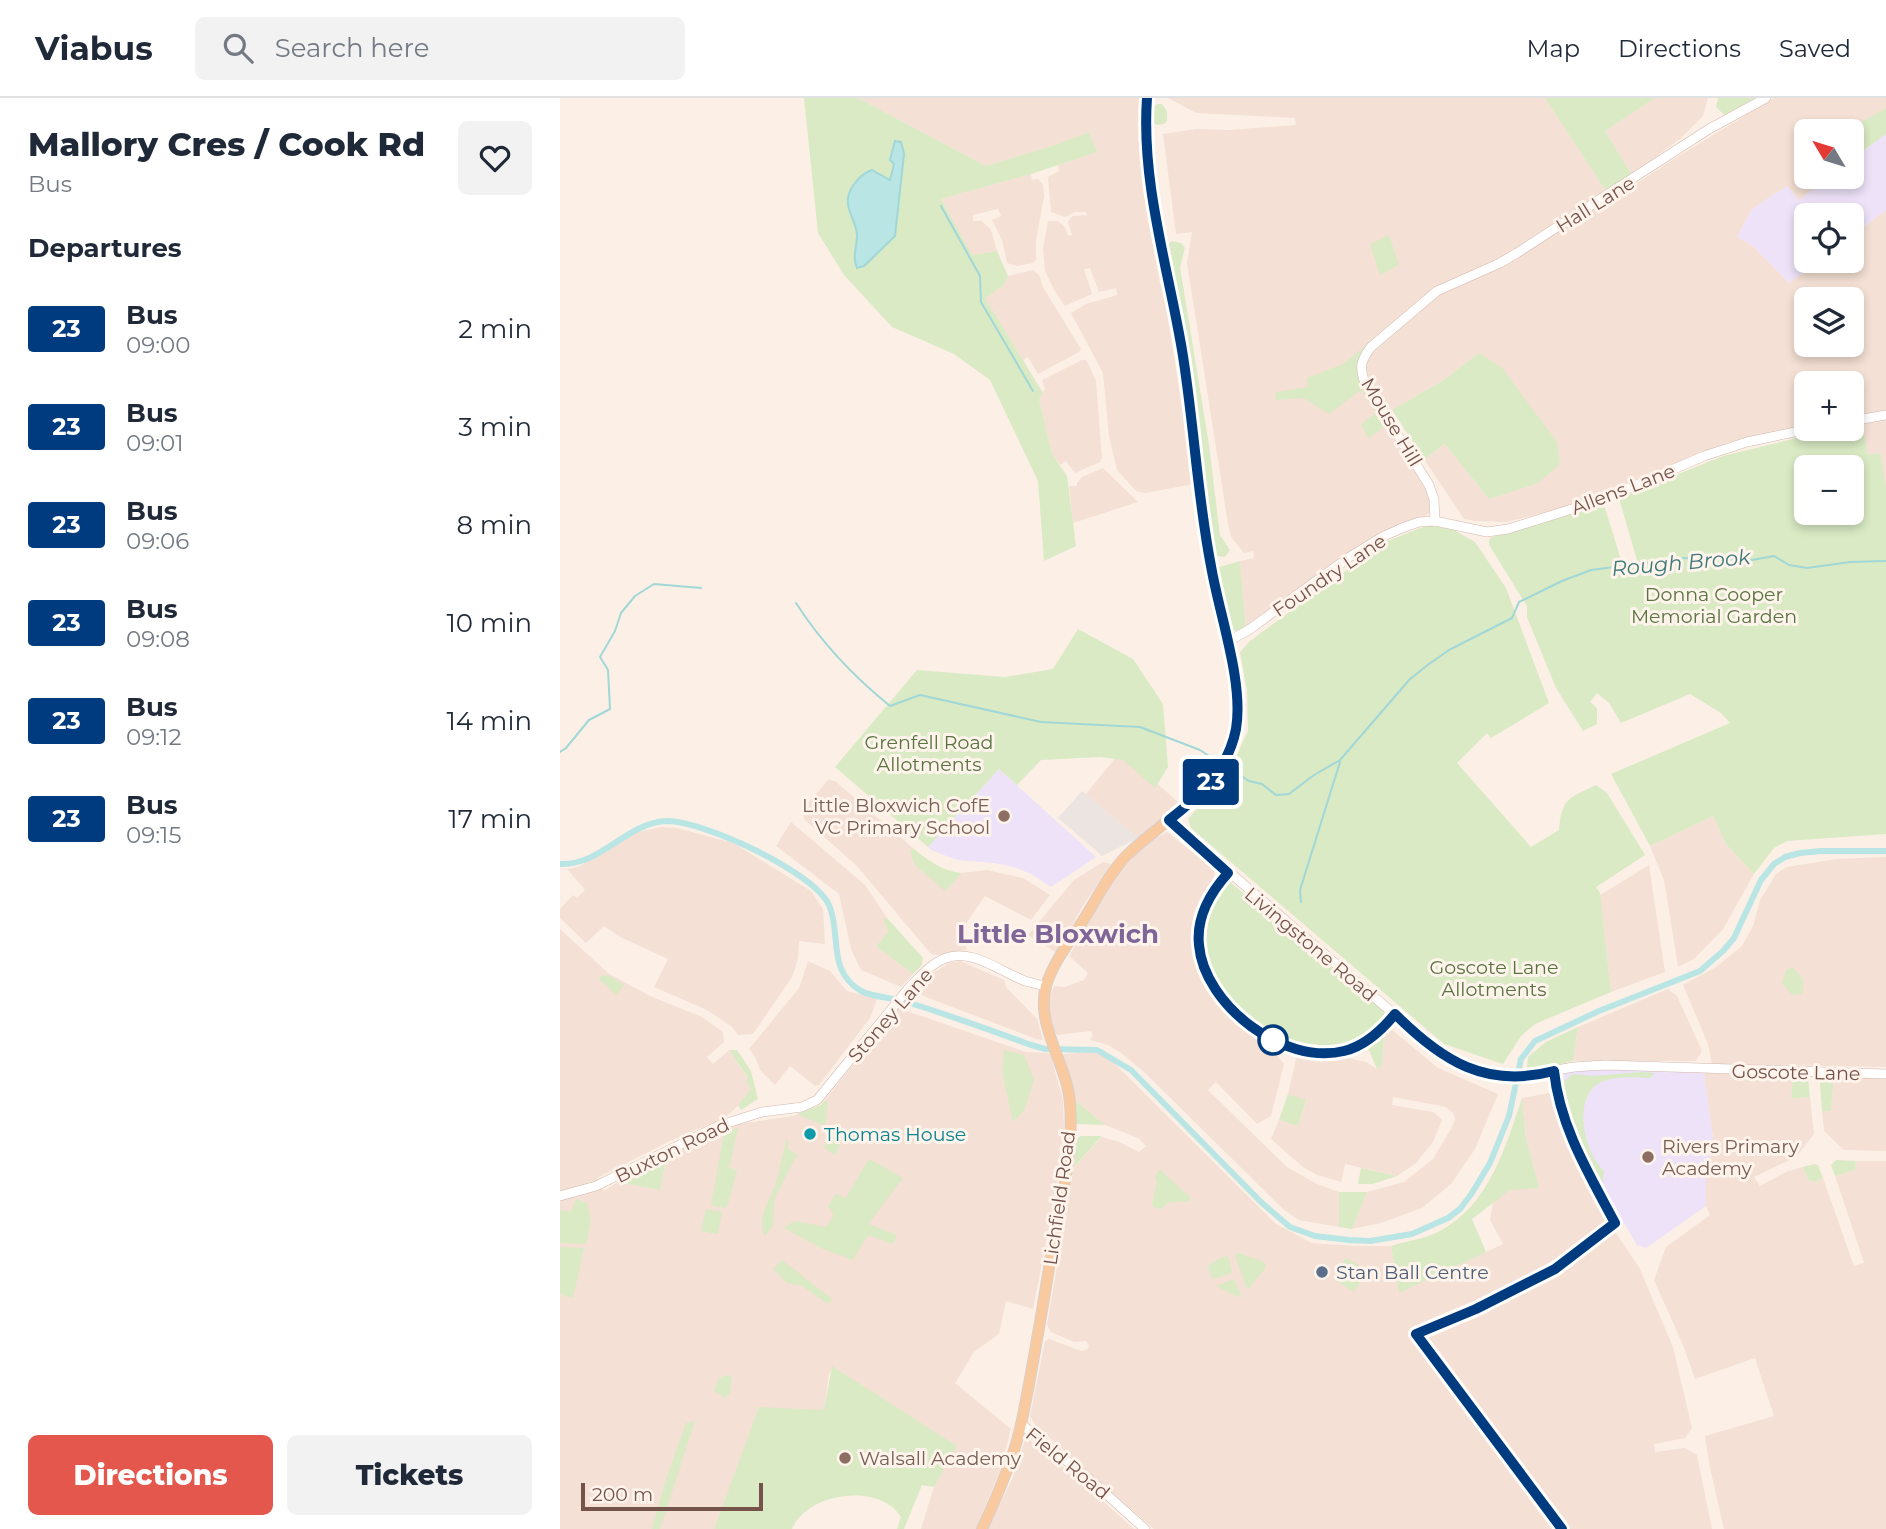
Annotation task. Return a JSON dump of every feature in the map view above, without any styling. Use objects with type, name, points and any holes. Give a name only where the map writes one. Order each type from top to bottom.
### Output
[{"type":"main road","name":"Lichfield Road","points":[[982,1529],[1000,1490],[1021,1424],[1067,1167],[1070,1103],[1046,1016],[1046,986],[1111,875],[1124,859],[1197,799],[1228,756],[1236,727],[1237,704],[1227,639],[1210,563],[1187,383],[1152,187],[1146,129],[1147,98]]},
{"type":"street","name":"Hall Lane","points":[[1421,304],[1437,290],[1517,253],[1709,129],[1766,98]]},
{"type":"street","name":"Mouse Hill","points":[[1421,304],[1371,347],[1360,365],[1364,383],[1429,485],[1434,499],[1435,521]]},
{"type":"street","points":[[1864,419],[1886,415]]},
{"type":"street","name":"Allens Lane","points":[[1435,521],[1487,532],[1508,529],[1604,499],[1704,456],[1747,442],[1794,432]]},
{"type":"street","name":"Foundry Lane","points":[[1227,639],[1250,629],[1348,558],[1382,537],[1419,522],[1435,521]]},
{"type":"street","name":"Livingstone Road","points":[[1169,820],[1435,1051],[1467,1068],[1503,1076],[1528,1076],[1593,1066],[1630,1065],[1705,1070]]},
{"type":"street","name":"Stoney Lane","points":[[786,1110],[817,1101],[908,989],[933,965],[947,957],[973,958],[1027,982],[1046,986]]},
{"type":"street","name":"Goscote Lane","points":[[1705,1070],[1886,1074]]},
{"type":"street","name":"Buxton Road","points":[[560,1196],[610,1180],[718,1126],[753,1115],[786,1110]]},
{"type":"street","name":"Field Road","points":[[1021,1424],[1094,1483],[1145,1529]]},
{"type":"shaded area","points":[[858,98],[1142,98],[1141,133],[1156,242],[1164,278],[1159,279],[1166,305],[1194,484],[1145,493],[1136,491],[1117,470],[1109,436],[1103,373],[1071,313],[1086,304],[1117,295],[1116,288],[1099,292],[1090,268],[1084,269],[1092,294],[1065,306],[1045,271],[1043,249],[1048,221],[1058,221],[1065,227],[1068,236],[1072,235],[1068,222],[1070,219],[1073,216],[1087,215],[1086,212],[1075,212],[1065,217],[1051,212],[1048,177],[1059,171],[1058,165],[1096,152],[1089,132],[986,166]]},
{"type":"shaded area","points":[[1168,98],[1545,98],[1612,200],[1774,98],[1886,98],[1886,108],[1864,121],[1794,119],[1794,189],[1813,189],[1799,200],[1787,186],[1752,209],[1737,237],[1752,245],[1789,283],[1803,273],[1864,273],[1864,227],[1886,210],[1886,411],[1864,414],[1864,371],[1794,371],[1794,428],[1729,442],[1570,506],[1506,522],[1476,521],[1464,519],[1424,459],[1445,444],[1489,499],[1479,353],[1442,381],[1380,417],[1422,483],[1431,501],[1431,511],[1426,516],[1394,527],[1338,560],[1246,628],[1240,561],[1254,558],[1253,551],[1244,553],[1231,537],[1228,524],[1187,263],[1192,232],[1176,234],[1163,134],[1196,129],[1228,130],[1296,125],[1295,118],[1196,113]]},
{"type":"shaded area","points":[[1655,98],[1708,98],[1703,116],[1681,138],[1632,175],[1605,131]]},
{"type":"shaded area","points":[[1886,134],[1886,210],[1864,227],[1864,203],[1794,203],[1794,273],[1803,273],[1789,283],[1752,245],[1737,237],[1752,209],[1787,186],[1799,200],[1813,189],[1864,189],[1864,151]]},
{"type":"shaded area","points":[[1031,174],[1032,180],[1038,179],[1043,184],[1044,196],[1036,241],[1036,260],[1017,266],[1007,263],[1002,240],[992,220],[1001,216],[998,209],[973,215],[973,221],[982,221],[991,230],[997,251],[972,255],[941,199]]},
{"type":"shaded area","points":[[1033,270],[1039,275],[1044,289],[1081,349],[1038,374],[1028,357],[1023,360],[984,298],[1003,286],[1008,276]]},
{"type":"shaded area","points":[[1086,360],[1096,381],[1102,458],[1100,462],[1075,473],[1066,461],[1060,465],[1052,454],[1039,399],[1045,389],[1042,380]]},
{"type":"shaded area","points":[[1886,419],[1885,490],[1879,453],[1868,455],[1864,422]]},
{"type":"shaded area","points":[[1103,468],[1138,502],[1073,523],[1069,486],[1077,486],[1082,477]]},
{"type":"shaded area","points":[[1121,751],[1181,805],[1138,838],[1086,794]]},
{"type":"shaded area","name":"Little Bloxwich CofE VC Primary School","points":[[999,769],[1096,857],[1051,887],[1014,867],[957,860],[931,850],[928,847]]},
{"type":"shaded area","points":[[828,780],[835,781],[914,849],[910,851],[945,891],[962,873],[987,870],[1023,878],[1050,895],[1031,920],[985,896],[967,922],[966,950],[931,954],[856,865],[805,820],[802,813],[804,808]]},
{"type":"shaded area","points":[[1082,791],[1138,838],[1102,856],[1058,818]]},
{"type":"shaded area","points":[[1713,816],[1726,844],[1754,874],[1723,929],[1694,959],[1678,967],[1664,880],[1650,846]]},
{"type":"shaded area","points":[[791,822],[865,885],[887,918],[885,920],[888,932],[876,946],[913,974],[901,987],[861,970],[851,949],[839,894],[776,846]]},
{"type":"shaded area","points":[[662,827],[677,828],[733,843],[811,891],[823,909],[825,944],[799,941],[798,959],[792,977],[753,1034],[738,1035],[731,1026],[707,1010],[654,987],[668,959],[620,937],[604,926],[586,943],[560,918],[560,909],[573,895],[577,898],[585,890],[567,869],[578,867],[638,832]]},
{"type":"shaded area","points":[[1167,832],[1215,870],[1195,914],[1193,948],[1208,983],[1226,1010],[1264,1040],[1284,1064],[1271,1116],[1257,1124],[1216,1082],[1208,1090],[1287,1167],[1317,1184],[1339,1192],[1339,1227],[1299,1220],[1284,1210],[1144,1072],[1121,1053],[1108,1045],[1090,1040],[1093,1035],[1091,1031],[1057,1035],[1050,1023],[1048,1000],[1054,986],[1064,987],[1084,980],[1088,973],[1069,956],[1085,928],[1121,870],[1148,842]]},
{"type":"shaded area","points":[[1886,857],[1886,1067],[1712,1064],[1708,1044],[1683,985],[1716,967],[1742,946],[1753,926],[1760,900],[1776,874],[1786,867],[1837,859]]},
{"type":"shaded area","points":[[1103,862],[1111,864],[1082,907],[1057,953],[1028,935],[1074,880]]},
{"type":"shaded area","points":[[1649,865],[1665,972],[1611,992],[1600,895]]},
{"type":"shaded area","points":[[560,929],[608,973],[650,996],[702,1017],[723,1032],[724,1042],[707,1057],[713,1064],[729,1050],[748,1079],[751,1089],[724,1118],[672,1140],[597,1178],[604,1191],[618,1182],[660,1190],[667,1155],[739,1124],[793,1116],[821,1105],[898,1008],[1026,1052],[1050,1053],[1063,1100],[1064,1129],[1060,1169],[1033,1309],[1006,1301],[999,1334],[974,1352],[955,1383],[1011,1429],[1000,1470],[976,1529],[921,1529],[934,1487],[956,1446],[833,1367],[829,1374],[824,1411],[759,1408],[714,1529],[560,1529]]},
{"type":"shaded area","points":[[808,961],[830,971],[847,991],[877,999],[870,1018],[819,1085],[815,1086],[790,1066],[775,1085],[760,1070],[749,1049],[799,988]]},
{"type":"shaded area","points":[[960,961],[1004,980],[1006,987],[1037,1019],[1043,1040],[913,992],[928,976],[949,963]]},
{"type":"shaded area","points":[[1668,989],[1677,996],[1702,1051],[1696,1061],[1573,1061],[1578,1027]]},
{"type":"shaded area","points":[[1392,1030],[1438,1068],[1498,1094],[1475,1149],[1451,1184],[1422,1208],[1381,1223],[1352,1229],[1367,1192],[1404,1182],[1433,1159],[1452,1127],[1455,1119],[1453,1113],[1446,1107],[1393,1097],[1392,1105],[1433,1112],[1442,1120],[1433,1142],[1416,1163],[1397,1176],[1345,1164],[1341,1182],[1317,1175],[1303,1167],[1271,1139],[1279,1120],[1298,1126],[1306,1101],[1288,1094],[1296,1059],[1340,1056],[1366,1062],[1377,1069],[1382,1066],[1384,1036]]},
{"type":"shaded area","points":[[1092,1052],[1103,1055],[1114,1063],[1276,1224],[1312,1243],[1391,1246],[1399,1292],[1503,1244],[1490,1220],[1493,1203],[1510,1189],[1539,1188],[1526,1138],[1522,1098],[1549,1093],[1603,1214],[1639,1267],[1673,1347],[1692,1428],[1685,1438],[1654,1444],[1655,1452],[1685,1448],[1697,1455],[1712,1529],[1154,1529],[1036,1426],[1030,1416],[1045,1341],[1049,1339],[1081,1351],[1087,1350],[1089,1346],[1086,1341],[1074,1342],[1051,1332],[1047,1325],[1074,1167],[1102,1137],[1139,1152],[1146,1146],[1138,1138],[1105,1125],[1074,1102],[1063,1054]]},
{"type":"shaded area","name":"Rivers Primary Academy","points":[[1600,1069],[1704,1073],[1715,1153],[1706,1160],[1706,1206],[1646,1248],[1637,1245],[1588,1163],[1569,1112],[1563,1073]]},
{"type":"shaded area","points":[[1704,1073],[1793,1076],[1791,1099],[1810,1097],[1814,1134],[1796,1157],[1754,1177],[1760,1186],[1788,1171],[1803,1167],[1808,1180],[1814,1182],[1823,1178],[1854,1266],[1864,1263],[1835,1176],[1855,1170],[1856,1161],[1886,1161],[1886,1529],[1724,1529],[1705,1436],[1774,1416],[1755,1358],[1695,1379],[1654,1280],[1666,1247],[1710,1215],[1706,1206],[1706,1160],[1715,1153]]},
{"type":"shaded area","points":[[1834,1076],[1886,1079],[1886,1151],[1844,1150],[1824,1131],[1822,1111],[1831,1110]]},
{"type":"shaded area","points":[[1026,1437],[1134,1529],[988,1529],[1012,1479]]},
{"type":"green space","points":[[804,98],[858,98],[986,166],[1089,132],[1097,152],[941,199],[972,255],[997,251],[1008,276],[1003,286],[985,298],[1043,393],[1039,399],[1052,454],[1067,476],[1076,546],[1044,561],[1038,481],[990,380],[954,354],[892,327],[844,275],[818,233]]},
{"type":"green space","points":[[1545,98],[1655,98],[1605,131],[1632,175],[1606,191]]},
{"type":"green space","points":[[1718,98],[1756,98],[1724,115],[1716,107]]},
{"type":"green space","points":[[1157,104],[1162,104],[1167,111],[1167,121],[1164,124],[1157,125],[1152,122],[1153,109]]},
{"type":"green space","points":[[1886,108],[1886,134],[1864,150],[1864,121]]},
{"type":"green space","points":[[1389,235],[1399,265],[1380,275],[1370,244]]},
{"type":"green space","points":[[1172,241],[1181,243],[1185,248],[1180,267],[1209,445],[1220,535],[1230,550],[1225,557],[1217,556],[1212,546],[1191,370],[1166,252],[1166,246]]},
{"type":"green space","points":[[1378,336],[1360,357],[1357,370],[1388,425],[1368,438],[1361,424],[1376,413],[1361,390],[1329,414],[1304,398],[1275,400],[1276,392],[1308,387],[1307,378],[1343,364]]},
{"type":"green space","points":[[1479,353],[1502,368],[1557,442],[1560,464],[1538,483],[1489,499],[1445,444],[1424,459],[1392,410],[1442,381]]},
{"type":"green space","name":"Donna Cooper Memorial Garden","points":[[1864,433],[1868,455],[1880,453],[1886,489],[1886,834],[1787,841],[1774,848],[1754,874],[1726,844],[1713,816],[1650,846],[1611,774],[1730,723],[1721,713],[1690,694],[1621,723],[1609,703],[1597,693],[1590,702],[1597,708],[1597,724],[1583,731],[1556,688],[1527,617],[1527,606],[1489,545],[1492,537],[1604,505],[1623,566],[1638,564],[1619,498],[1723,456],[1794,439],[1794,441],[1864,441]]},
{"type":"green space","name":"Goscote Lane Allotments","points":[[1428,525],[1454,530],[1475,542],[1506,588],[1549,703],[1491,738],[1487,733],[1457,763],[1531,847],[1559,830],[1562,811],[1568,800],[1596,785],[1607,793],[1645,855],[1596,887],[1600,893],[1611,992],[1535,1024],[1521,1036],[1503,1064],[1444,1044],[1191,828],[1188,819],[1229,772],[1248,731],[1247,691],[1240,652],[1250,641],[1385,542]]},
{"type":"green space","points":[[1240,561],[1246,628],[1230,632],[1216,568]]},
{"type":"green space","name":"Grenfell Road Allotments","points":[[1078,629],[1133,659],[1163,704],[1168,767],[1155,788],[1123,760],[1100,757],[1041,760],[1017,785],[999,769],[928,847],[835,767],[917,670],[1005,677],[1053,669]]},
{"type":"green space","points":[[914,849],[942,868],[962,873],[945,891],[915,865],[910,851]]},
{"type":"green space","points":[[1229,881],[1384,1012],[1382,1023],[1355,1044],[1336,1050],[1305,1047],[1274,1036],[1247,1018],[1224,994],[1209,967],[1203,938],[1209,909]]},
{"type":"green space","points":[[887,918],[923,958],[922,965],[913,974],[876,946],[888,932],[884,920]]},
{"type":"green space","points":[[1792,968],[1802,979],[1802,994],[1792,995],[1782,983],[1786,970]]},
{"type":"green space","points":[[608,975],[624,985],[616,995],[599,979]]},
{"type":"green space","points":[[1578,1027],[1573,1061],[1531,1071],[1527,1067],[1528,1057],[1546,1042]]},
{"type":"green space","points":[[1384,1036],[1382,1066],[1377,1069],[1368,1048]]},
{"type":"green space","points":[[729,1050],[737,1050],[751,1071],[758,1099],[741,1110],[738,1105],[751,1089],[746,1081],[748,1078]]},
{"type":"green space","points":[[1004,1050],[1024,1055],[1034,1080],[1024,1111],[1013,1122],[1002,1071]]},
{"type":"green space","points":[[1654,1073],[1650,1078],[1619,1078],[1601,1082],[1592,1089],[1586,1099],[1586,1138],[1604,1171],[1602,1186],[1577,1135],[1568,1108],[1564,1081],[1573,1074],[1592,1076]]},
{"type":"green space","points":[[1793,1076],[1808,1078],[1810,1097],[1791,1099]]},
{"type":"green space","points":[[1834,1076],[1831,1111],[1822,1111],[1820,1083],[1824,1077]]},
{"type":"green space","points":[[1288,1094],[1306,1100],[1298,1126],[1279,1120]]},
{"type":"green space","points":[[1522,1098],[1526,1138],[1539,1188],[1510,1190],[1472,1219],[1486,1252],[1399,1293],[1391,1246],[1438,1232],[1456,1221],[1470,1207],[1493,1174]]},
{"type":"green space","points":[[825,1100],[828,1102],[825,1126],[797,1114],[821,1105]]},
{"type":"green space","points":[[1074,1102],[1077,1102],[1105,1125],[1075,1124]]},
{"type":"green space","points":[[738,1128],[729,1168],[737,1170],[728,1204],[725,1208],[711,1205],[724,1133]]},
{"type":"green space","points":[[832,1130],[841,1142],[835,1155],[824,1148]]},
{"type":"green space","points":[[1081,1136],[1102,1136],[1074,1167],[1076,1139]]},
{"type":"green space","points":[[787,1138],[787,1148],[797,1155],[775,1197],[773,1226],[765,1236],[762,1230],[763,1217],[776,1183]]},
{"type":"green space","points":[[667,1155],[660,1190],[618,1182]]},
{"type":"green space","points":[[869,1159],[903,1178],[868,1224],[897,1235],[893,1244],[868,1235],[853,1260],[823,1249],[784,1228],[794,1221],[826,1227],[834,1216],[828,1206],[836,1194],[846,1198]]},
{"type":"green space","points":[[1836,1160],[1856,1161],[1855,1170],[1835,1176],[1831,1165]]},
{"type":"green space","points":[[1818,1165],[1823,1178],[1814,1182],[1808,1180],[1803,1167]]},
{"type":"green space","points":[[1361,1168],[1397,1176],[1373,1184],[1358,1184]]},
{"type":"green space","points":[[1159,1169],[1191,1198],[1189,1201],[1170,1203],[1161,1209],[1152,1205],[1157,1181],[1155,1178]]},
{"type":"green space","points":[[1339,1192],[1367,1192],[1352,1229],[1339,1227]]},
{"type":"green space","points":[[576,1199],[587,1203],[591,1221],[586,1244],[560,1243],[560,1210],[571,1212]]},
{"type":"green space","points":[[706,1209],[722,1212],[718,1234],[701,1231]]},
{"type":"green space","points":[[560,1247],[584,1248],[573,1298],[560,1294]]},
{"type":"green space","points":[[1238,1253],[1264,1262],[1266,1267],[1249,1288],[1246,1287],[1235,1255]]},
{"type":"green space","points":[[1228,1256],[1232,1271],[1230,1274],[1212,1279],[1208,1266]]},
{"type":"green space","points":[[1346,1258],[1367,1271],[1354,1292],[1333,1279]]},
{"type":"green space","points":[[782,1260],[832,1299],[828,1304],[802,1286],[787,1283],[773,1269]]},
{"type":"green space","points":[[1234,1279],[1241,1296],[1216,1286]]},
{"type":"green space","name":"Walsall Academy","points":[[832,1366],[957,1446],[934,1487],[922,1485],[904,1529],[897,1529],[901,1517],[891,1506],[877,1499],[844,1496],[812,1507],[800,1516],[792,1529],[714,1529],[759,1407],[824,1410]]},
{"type":"green space","points":[[728,1375],[732,1377],[730,1393],[725,1398],[714,1391],[719,1378]]},
{"type":"green space","points":[[695,1421],[660,1529],[652,1529],[686,1423]]},
{"type":"water","points":[[895,141],[901,142],[904,154],[895,236],[864,266],[857,268],[857,231],[849,208],[849,193],[859,179],[872,170],[890,180],[894,164],[890,160]]},
{"type":"waterway","points":[[941,206],[980,276],[981,302],[1033,391]]},
{"type":"waterway","name":"Rough Brook","points":[[1228,767],[1249,781],[1262,784],[1276,795],[1289,794],[1340,760],[1410,679],[1429,664],[1449,650],[1512,618],[1519,602],[1591,570],[1685,558],[1752,560],[1774,556],[1789,565],[1807,568],[1850,562],[1886,561]]},
{"type":"waterway","name":"Rough Brook","points":[[560,752],[589,720],[610,709],[608,670],[600,657],[615,631],[621,613],[635,596],[654,584],[701,588]]},
{"type":"waterway","name":"Rough Brook","points":[[796,603],[838,658],[890,706],[920,695],[1041,722],[1140,727],[1200,750],[1217,761]]},
{"type":"waterway","points":[[1301,902],[1300,890],[1340,762]]},
{"type":"waterway","points":[[560,864],[575,863],[588,858],[639,828],[667,821],[705,829],[756,850],[802,878],[819,892],[829,905],[843,973],[861,991],[907,1002],[1045,1049],[1097,1050],[1131,1070],[1262,1203],[1290,1227],[1315,1236],[1370,1241],[1412,1234],[1448,1218],[1460,1209],[1490,1163],[1509,1116],[1521,1059],[1535,1041],[1599,1011],[1700,971],[1734,938],[1761,880],[1774,864],[1785,857],[1821,851],[1886,851]]},
{"type":"bus line","name":"23","points":[[1147,98],[1146,129],[1152,187],[1191,407],[1210,563],[1227,639],[1237,704],[1236,727],[1228,756],[1197,799],[1169,820],[1228,873],[1214,890],[1203,913],[1199,939],[1201,960],[1228,1005],[1244,1021],[1264,1035],[1292,1048],[1312,1052],[1341,1052],[1361,1045],[1395,1014],[1435,1051],[1467,1068],[1503,1076],[1528,1076],[1554,1071],[1565,1122],[1615,1223],[1555,1269],[1476,1309],[1416,1334],[1562,1529]]},
{"type":"place","name":"Little Bloxwich CofE VC Primary School","points":[[1004,816]]},
{"type":"place","name":"Thomas House","points":[[810,1134]]},
{"type":"place","name":"Rivers Primary Academy","points":[[1648,1157]]},
{"type":"place","name":"Stan Ball Centre","points":[[1322,1272]]},
{"type":"place","name":"Walsall Academy","points":[[845,1458]]},
{"type":"district","name":"Little Bloxwich","points":[[1058,934]]}]
